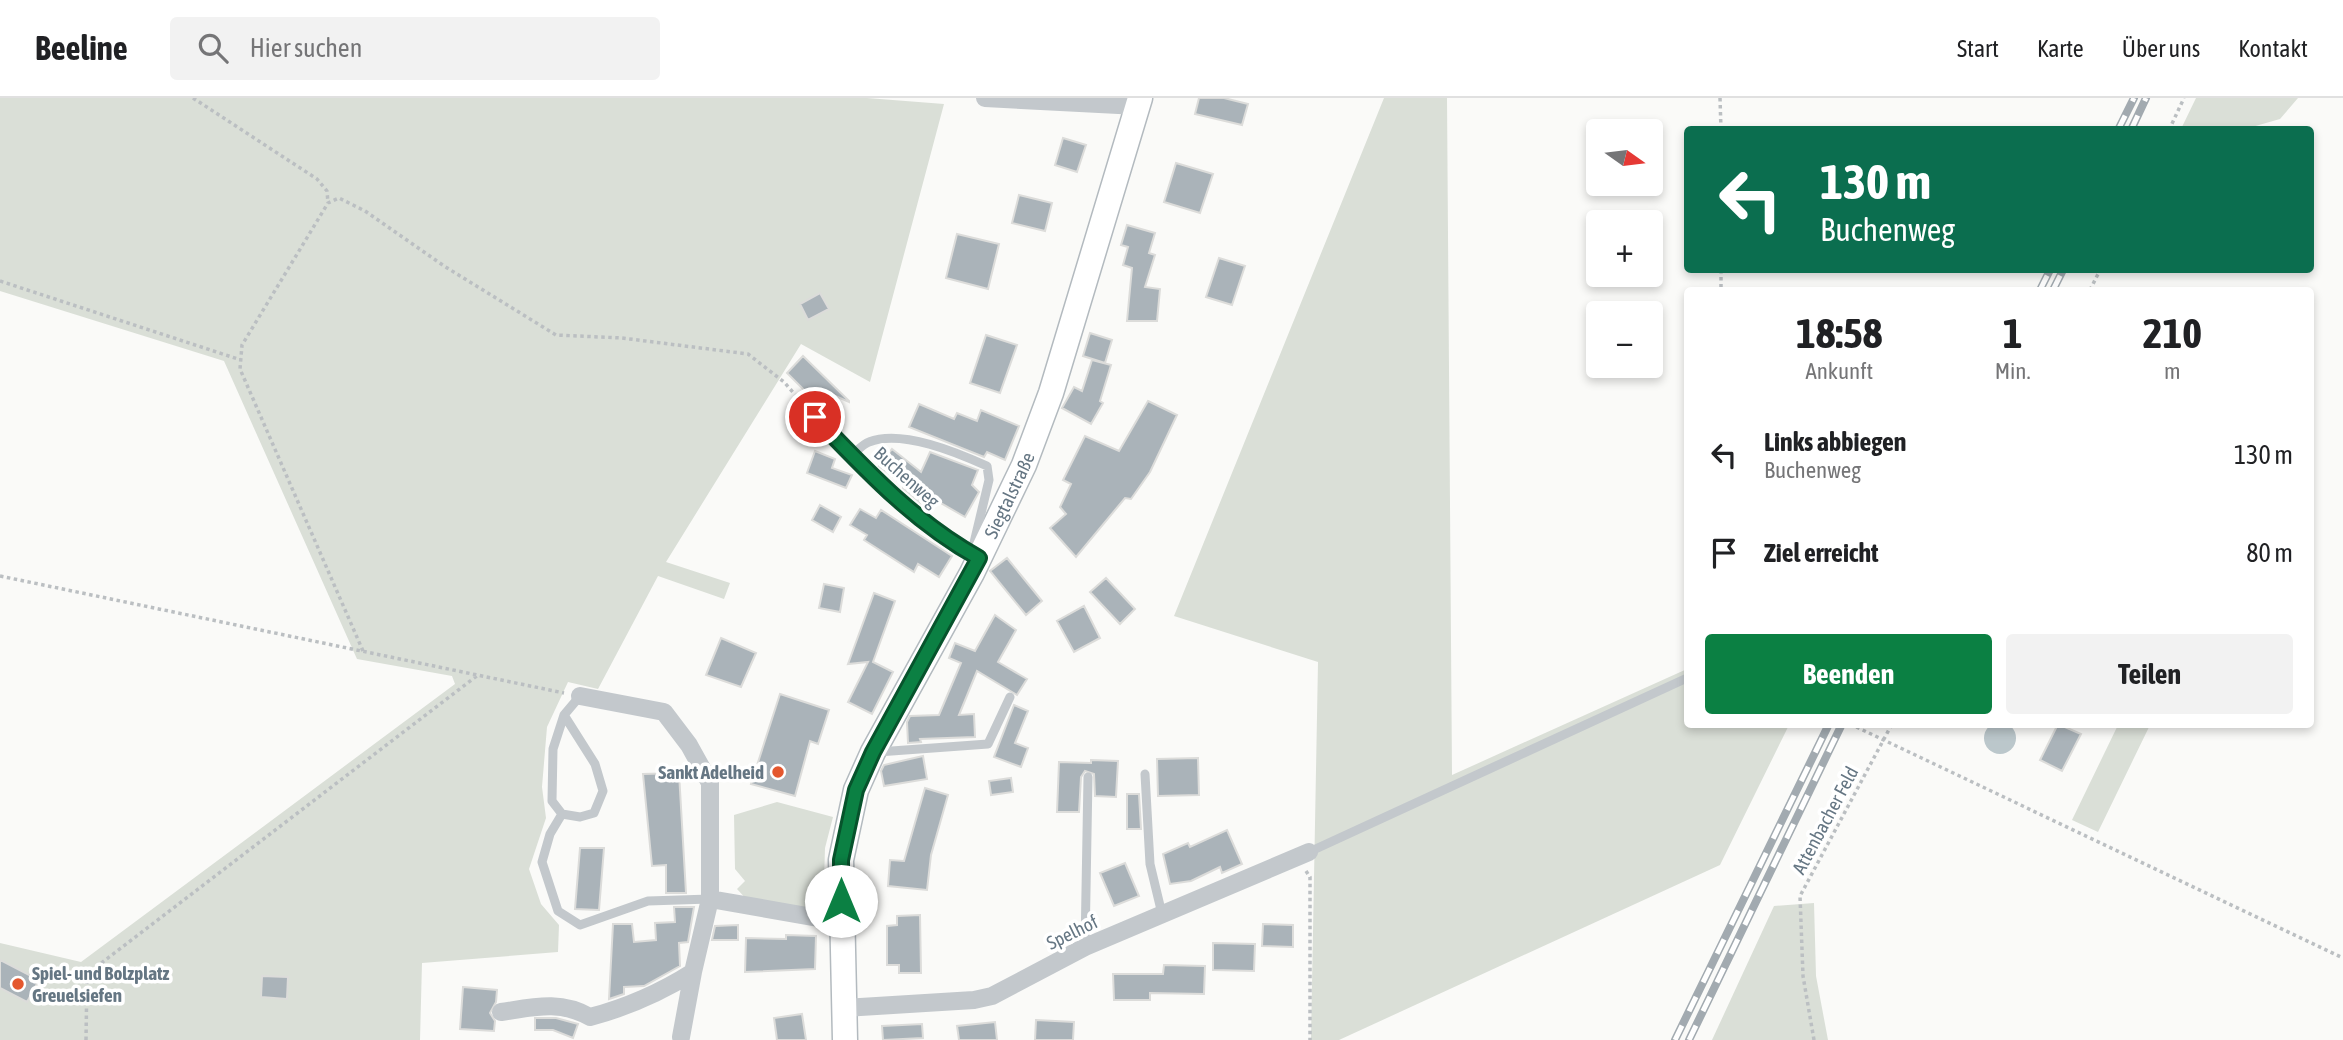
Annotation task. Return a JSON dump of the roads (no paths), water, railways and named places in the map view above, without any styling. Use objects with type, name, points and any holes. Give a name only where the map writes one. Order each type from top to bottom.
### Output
[{"type":"main road","name":"Siegtalstraße","points":[[845,1040],[841,860],[856,790],[873,752],[1024,465],[1051,393],[1139,102]]},
{"type":"street","points":[[985,98],[1139,102]]},
{"type":"street","name":"Buchenweg","points":[[815,417],[909,511],[975,556]]},
{"type":"street","points":[[580,696],[664,712],[689,745],[710,783],[710,899],[692,972],[681,1037]]},
{"type":"street","name":"Spelhof","points":[[844,1007],[983,998],[1085,947],[1304,854]]},
{"type":"street","points":[[710,899],[841,922]]},
{"type":"street","points":[[501,1012],[547,1005],[573,1007],[590,1017],[627,1007],[666,989],[692,972]]},
{"type":"lane","points":[[852,455],[867,442],[909,441],[947,449],[987,466],[989,480],[975,556]]},
{"type":"lane","points":[[1304,854],[1684,679]]},
{"type":"lane","points":[[564,715],[595,764],[603,791],[594,813],[580,817],[562,814],[552,801],[553,749],[564,715],[580,696]]},
{"type":"lane","points":[[873,752],[988,744],[1010,696]]},
{"type":"lane","points":[[1145,774],[1150,864],[1162,914]]},
{"type":"lane","points":[[1085,947],[1088,777]]},
{"type":"lane","points":[[562,814],[550,834],[542,862],[558,911],[580,925],[648,901],[710,899]]},
{"type":"railway","points":[[2120,126],[2134,98]]},
{"type":"railway","points":[[2133,126],[2146,98]]},
{"type":"railway","points":[[2042,287],[2048,273]]},
{"type":"railway","points":[[2054,287],[2062,273]]},
{"type":"railway","points":[[1675,1040],[1827,728]]},
{"type":"railway","points":[[1689,1040],[1840,728]]},
{"type":"place","name":"Sankt Adelheid","points":[[778,772]]},
{"type":"place","name":"Spiel- und Bolzplatz Greuelsiefen","points":[[18,984]]}]
